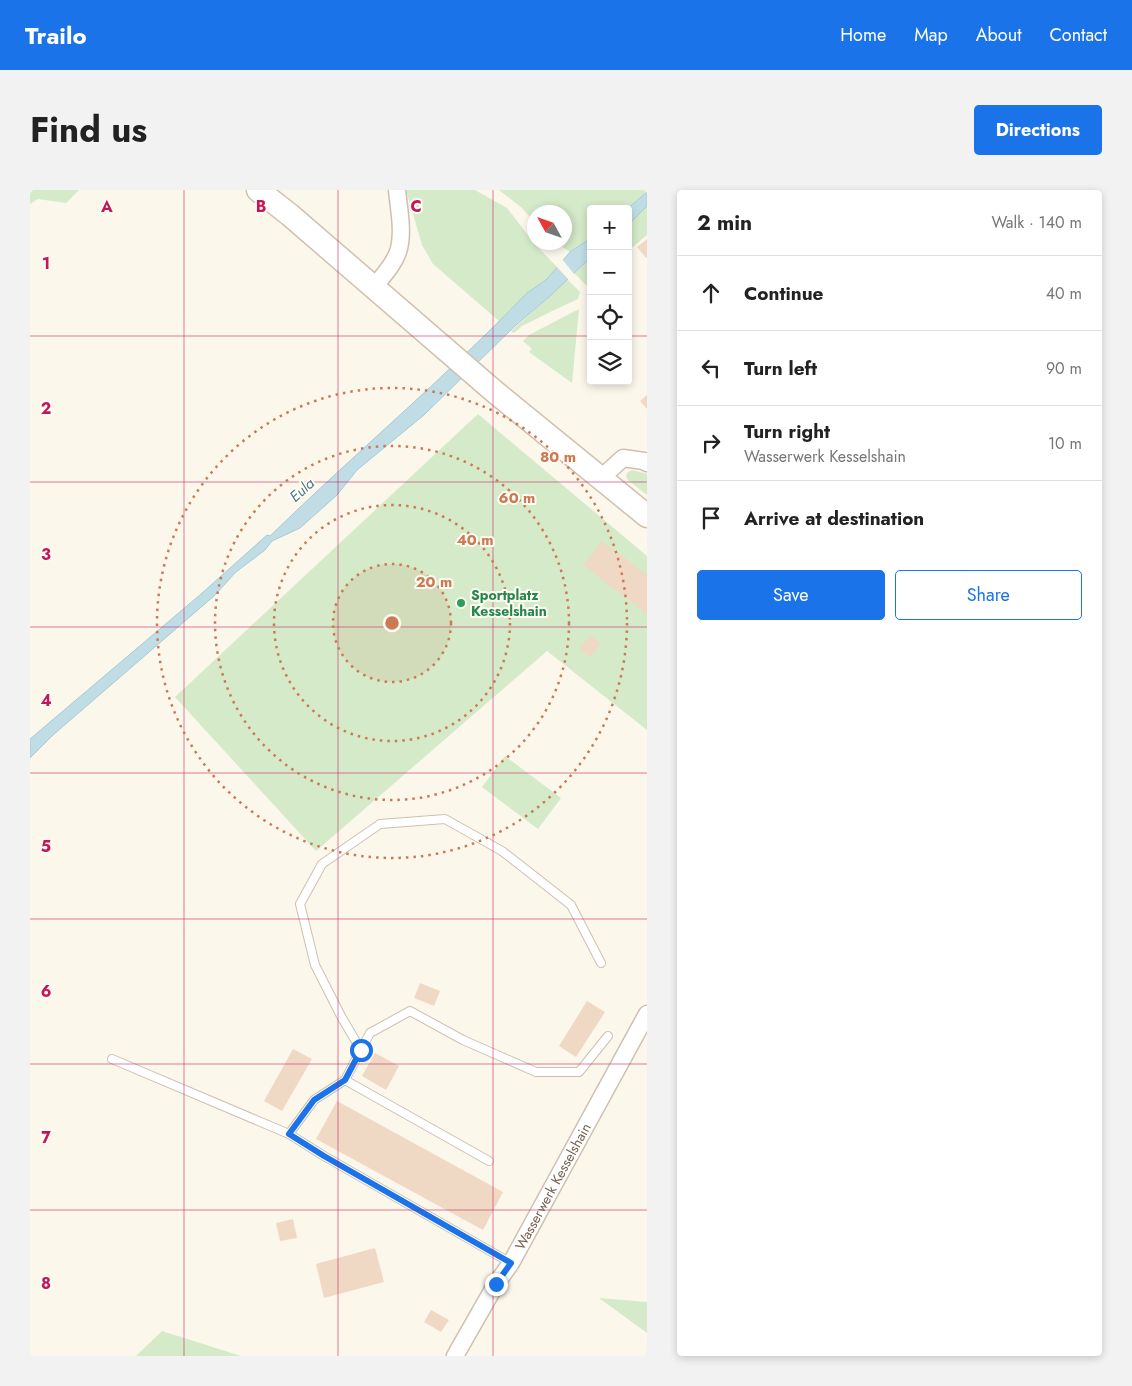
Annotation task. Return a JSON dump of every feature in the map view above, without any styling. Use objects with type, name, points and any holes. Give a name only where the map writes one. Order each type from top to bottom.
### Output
[{"type":"main road","points":[[258,190],[290,215],[495,392],[647,516]]},
{"type":"street","points":[[373,288],[387,272],[398,252],[401,228],[397,190]]},
{"type":"street","points":[[600,479],[623,458],[647,463]]},
{"type":"street","name":"Wasserwerk Kesselshain","points":[[455,1356],[496,1284],[511,1263],[647,1014]]},
{"type":"lane","points":[[361,1050],[315,965],[300,904],[322,864],[380,824],[445,820],[502,851],[571,906],[601,964]]},
{"type":"lane","points":[[289,1134],[314,1100],[345,1080],[370,1033],[410,1011],[464,1040],[536,1072],[578,1072],[608,1036]]},
{"type":"lane","points":[[112,1059],[289,1134],[511,1263]]},
{"type":"lane","points":[[345,1080],[489,1161]]},
{"type":"green space","points":[[30,190],[79,190],[66,203],[38,199],[30,204]]},
{"type":"green space","points":[[406,190],[475,190],[507,208],[527,234],[527,250],[541,250],[557,267],[546,280],[527,293],[499,321],[433,264],[422,245]]},
{"type":"green space","points":[[499,190],[647,190],[632,205],[587,205],[587,241],[570,252],[567,250],[572,250],[572,205],[527,205],[527,214]]},
{"type":"green space","points":[[647,206],[647,235],[632,248],[632,221]]},
{"type":"green space","points":[[587,261],[587,286],[574,273]]},
{"type":"green space","points":[[567,279],[580,292],[578,299],[522,326],[514,333],[511,331],[549,297]]},
{"type":"green space","points":[[579,309],[572,383],[529,352],[532,349],[523,341],[529,335]]},
{"type":"green space","name":"Sportplatz Kesselshain","points":[[478,414],[647,556],[647,730],[547,651],[316,851],[175,697]]},
{"type":"green space","points":[[632,470],[647,474],[647,495],[626,477],[627,473]]},
{"type":"green space","points":[[505,756],[561,798],[538,829],[482,787]]},
{"type":"green space","points":[[599,1298],[647,1302],[647,1333]]},
{"type":"green space","points":[[162,1331],[241,1356],[136,1356]]},
{"type":"water","points":[[647,192],[647,206],[632,221],[632,205]]},
{"type":"water","points":[[587,241],[587,261],[516,325],[424,415],[357,470],[337,495],[300,528],[272,541],[265,550],[236,572],[214,596],[53,735],[30,758],[30,739],[201,594],[267,535],[270,536],[432,386],[527,293],[546,280],[570,252]]},
{"type":"pier","points":[[561,258],[575,275],[569,280],[555,265]]},
{"type":"building","points":[[647,239],[647,257],[646,258],[637,247]]},
{"type":"building","points":[[647,395],[647,409],[640,401]]},
{"type":"building","points":[[602,541],[647,575],[647,617],[644,615],[646,613],[583,565]]},
{"type":"building","points":[[590,635],[601,644],[590,657],[579,648]]},
{"type":"building","points":[[420,983],[440,991],[434,1006],[414,998]]},
{"type":"building","points":[[587,1001],[605,1012],[576,1057],[559,1046]]},
{"type":"building","points":[[293,1049],[312,1059],[282,1111],[264,1101]]},
{"type":"building","points":[[375,1053],[399,1066],[386,1090],[362,1076]]},
{"type":"building","points":[[337,1101],[503,1192],[483,1230],[316,1139]]},
{"type":"building","points":[[293,1219],[297,1238],[280,1241],[276,1223]]},
{"type":"building","points":[[375,1248],[384,1282],[324,1298],[316,1264]]},
{"type":"building","points":[[431,1310],[449,1320],[441,1332],[424,1322]]},
{"type":"place","name":"Sportplatz Kesselshain","points":[[461,603]]},
{"type":"route","points":[[361,1050],[345,1080],[314,1100],[289,1134],[511,1263],[496,1284]]},
{"type":"water label","name":"Eula","points":[[302,490]]}]
